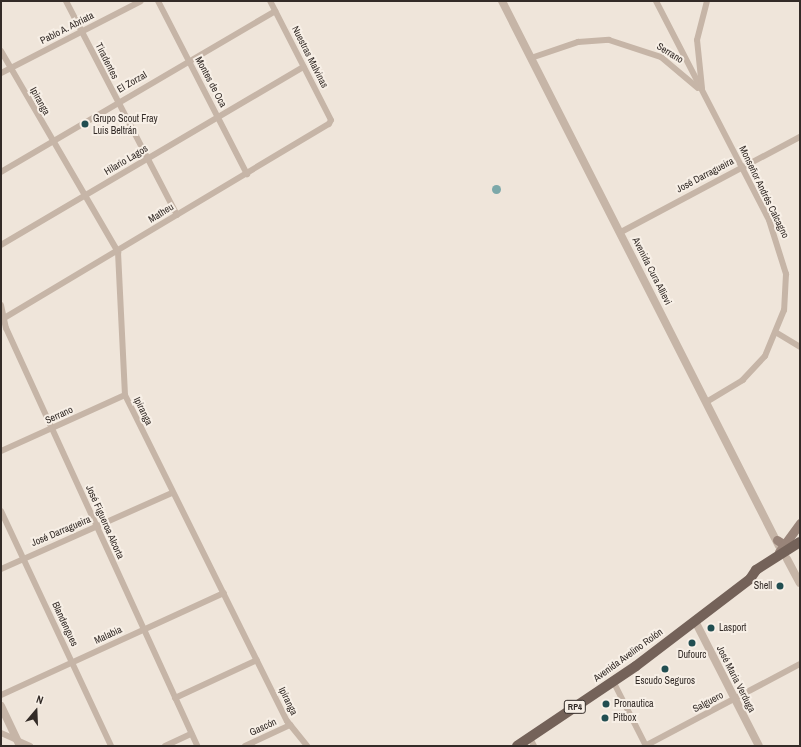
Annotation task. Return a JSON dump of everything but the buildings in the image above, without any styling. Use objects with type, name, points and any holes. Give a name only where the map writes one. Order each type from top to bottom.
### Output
[{"type":"main road","points":[[779,557],[793,538],[800,523]]},
{"type":"main road","points":[[774,532],[783,538],[793,538]]},
{"type":"main road","points":[[778,540],[793,538]]},
{"type":"main road","name":"Avenida Avelino Rolón","points":[[517,746],[532,742],[800,542]]},
{"type":"main road","name":"Avenida Avelino Rolón","points":[[750,579],[779,557],[800,550]]},
{"type":"street","name":"Tiradentes","points":[[66,1],[146,160],[177,215]]},
{"type":"street","name":"Pablo A. Abriata","points":[[1,73],[141,1]]},
{"type":"street","name":"Montes de Oca","points":[[158,1],[247,174]]},
{"type":"street","name":"Nuestras Malvinas","points":[[270,1],[331,122]]},
{"type":"street","name":"Avenida Cura Allievi","points":[[502,1],[778,540],[779,557]]},
{"type":"street","name":"Monseñor Andrés Calcagno","points":[[656,1],[741,167],[784,260],[787,286],[777,333],[752,372],[708,401]]},
{"type":"street","name":"Serrano","points":[[702,92],[697,40],[707,1]]},
{"type":"street","name":"El Zorzal","points":[[1,172],[274,11]]},
{"type":"street","name":"Serrano","points":[[531,58],[578,42],[623,43],[662,57],[702,92]]},
{"type":"street","name":"Ipiranga","points":[[1,51],[52,143],[118,252],[125,395],[172,493],[224,593],[290,726],[308,746]]},
{"type":"street","name":"Hilario Lagos","points":[[1,245],[303,67]]},
{"type":"street","name":"Matheu","points":[[3,319],[118,252],[331,122]]},
{"type":"street","name":"José Darragueira","points":[[621,232],[800,137]]},
{"type":"street","name":"José Figueroa Alcorta","points":[[1,305],[3,319],[96,527],[197,746]]},
{"type":"street","points":[[777,333],[800,347]]},
{"type":"street","name":"Serrano","points":[[1,451],[53,429],[125,395]]},
{"type":"street","name":"José Darragueira","points":[[1,569],[172,493]]},
{"type":"street","name":"Blandengues","points":[[1,511],[111,746]]},
{"type":"street","points":[[779,557],[800,583]]},
{"type":"street","name":"Malabia","points":[[1,695],[224,593]]},
{"type":"street","name":"José Maria Verduga","points":[[695,621],[759,746]]},
{"type":"street","points":[[175,698],[257,660]]},
{"type":"street","name":"Salguero","points":[[646,746],[800,664]]},
{"type":"street","points":[[614,681],[646,746]]},
{"type":"street","points":[[1,706],[19,743]]},
{"type":"street","name":"Gascón","points":[[245,746],[290,726]]},
{"type":"street","points":[[1,733],[19,743],[30,746]]},
{"type":"street","points":[[165,746],[191,734]]},
{"type":"water","points":[[496,184],[501,189],[496,194],[491,189]]},
{"type":"place","name":"Grupo Scout Fray Luis Beltrán","points":[[85,124]]},
{"type":"place","name":"Shell","points":[[780,586]]},
{"type":"place","name":"Lasport","points":[[711,628]]},
{"type":"place","name":"Dufourc","points":[[692,643]]},
{"type":"place","name":"Escudo Seguros","points":[[665,669]]},
{"type":"place","name":"Pronautica","points":[[606,704]]},
{"type":"place","name":"Pitbox","points":[[605,718]]}]
